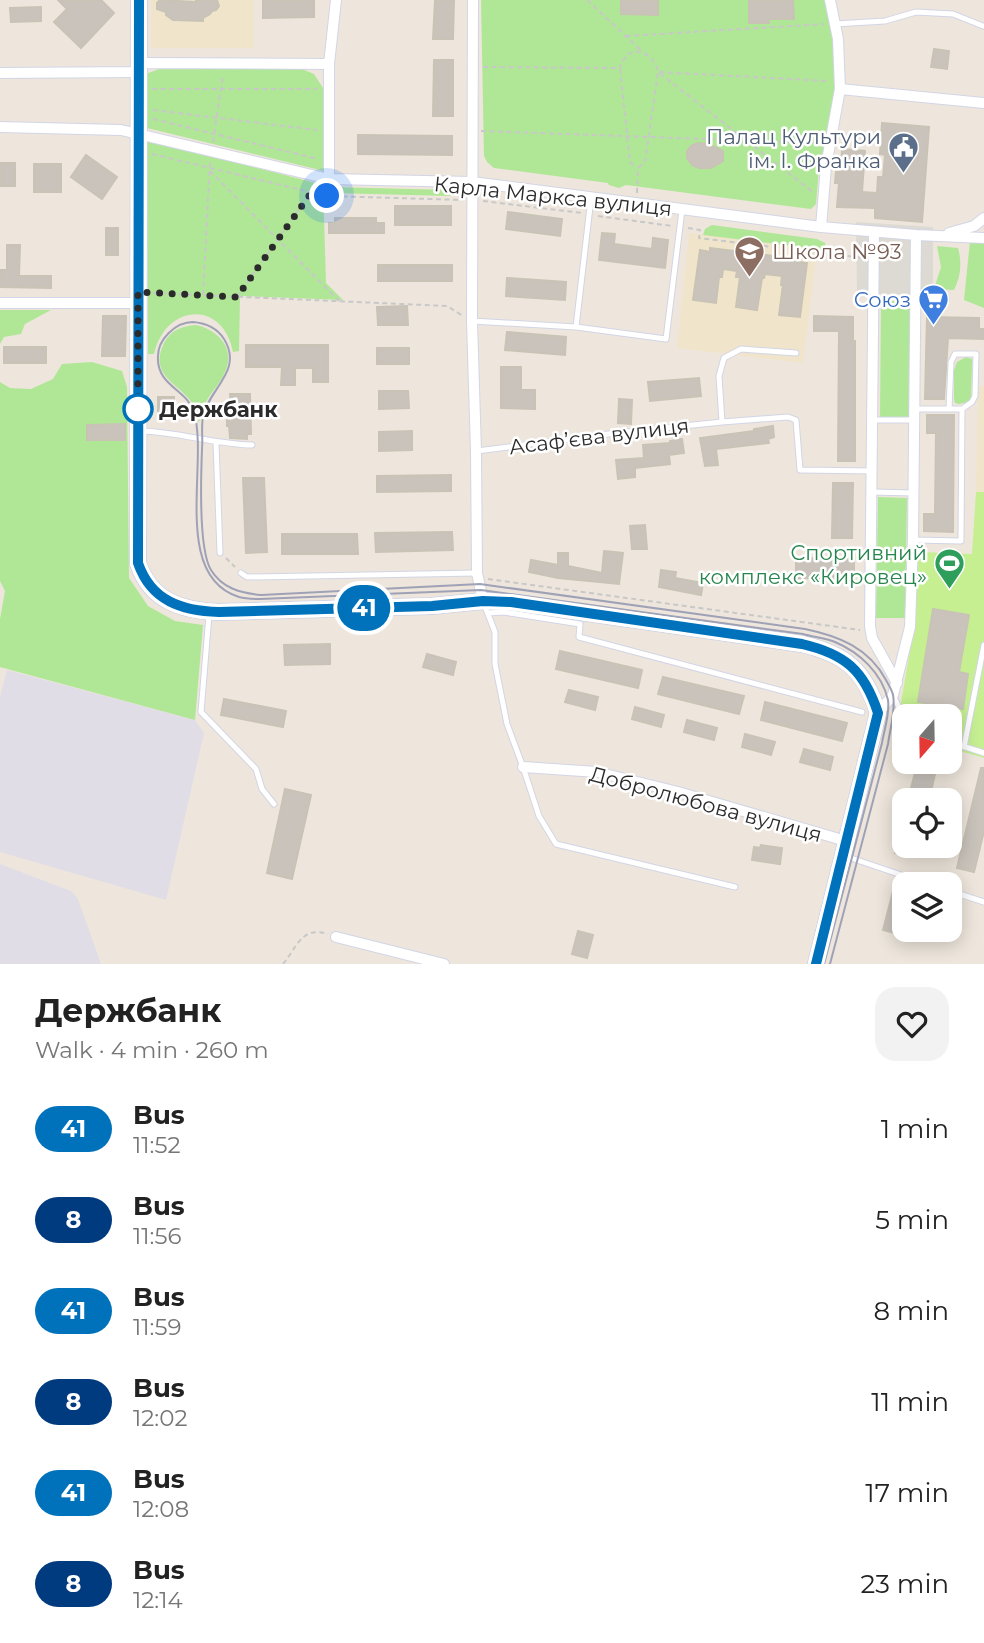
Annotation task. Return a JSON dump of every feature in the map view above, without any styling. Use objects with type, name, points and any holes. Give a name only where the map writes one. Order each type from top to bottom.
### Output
[{"type":"main road","points":[[139,0],[138,563],[151,588],[166,600],[198,612],[525,604],[788,642],[821,648],[838,656],[853,665],[869,688],[870,712],[844,848],[816,964]]},
{"type":"street","points":[[323,178],[329,162],[329,64],[336,0]]},
{"type":"street","points":[[473,0],[472,321],[477,573],[486,607]]},
{"type":"street","points":[[821,227],[826,166],[840,85],[838,39],[830,0]]},
{"type":"street","points":[[0,73],[225,64],[329,64]]},
{"type":"street","points":[[840,85],[984,103]]},
{"type":"street","name":"Карла Маркса вулиця","points":[[0,127],[121,130],[323,178],[472,182],[821,227],[984,238]]},
{"type":"street","points":[[938,236],[974,226],[984,218]]},
{"type":"street","points":[[874,232],[870,626],[872,638],[897,682]]},
{"type":"street","points":[[870,712],[893,695],[910,627],[916,235]]},
{"type":"street","points":[[0,303],[138,298]]},
{"type":"street","name":"Добролюбова вулиця","points":[[523,767],[597,772],[678,792],[844,848]]},
{"type":"street","points":[[336,937],[444,964]]},
{"type":"lane","points":[[835,24],[885,21],[916,12],[953,14],[982,26]]},
{"type":"lane","points":[[576,327],[591,198]]},
{"type":"lane","points":[[472,321],[576,327],[667,339],[682,210]]},
{"type":"lane","points":[[722,422],[719,376],[724,358],[741,349],[796,353]]},
{"type":"lane","points":[[949,409],[951,362],[955,354],[984,354]]},
{"type":"lane","points":[[873,420],[962,409],[972,402],[975,396],[975,354]]},
{"type":"lane","points":[[913,540],[961,541],[962,409]]},
{"type":"lane","name":"Асаф’єва вулиця","points":[[476,452],[603,435],[788,417],[796,420],[800,470],[873,471]]},
{"type":"lane","points":[[138,431],[172,433],[216,443],[252,445]]},
{"type":"lane","points":[[216,443],[220,553]]},
{"type":"lane","points":[[872,492],[914,492]]},
{"type":"lane","points":[[241,573],[247,578],[477,573]]},
{"type":"lane","points":[[486,607],[580,624],[579,637],[870,712]]},
{"type":"lane","points":[[486,607],[495,632],[495,664],[507,724],[539,816],[556,844],[735,887]]},
{"type":"lane","points":[[209,612],[201,712],[256,769],[262,789],[274,804]]},
{"type":"lane","points":[[984,645],[964,747],[984,753]]},
{"type":"lane","points":[[893,695],[898,704]]},
{"type":"lane","points":[[844,848],[900,872]]},
{"type":"lane","points":[[962,895],[984,902]]},
{"type":"path","points":[[587,0],[643,53],[653,59],[657,72],[645,162],[638,169],[636,204]]},
{"type":"path","points":[[626,36],[835,24]]},
{"type":"path","points":[[638,169],[630,162],[620,68],[625,56],[633,52],[643,53]]},
{"type":"path","points":[[203,295],[209,169],[225,64]]},
{"type":"path","points":[[473,66],[620,68]]},
{"type":"path","points":[[657,72],[840,85]]},
{"type":"path","points":[[657,72],[823,201]]},
{"type":"path","points":[[152,89],[329,89]]},
{"type":"path","points":[[152,110],[329,132]]},
{"type":"path","points":[[152,119],[329,162]]},
{"type":"path","points":[[472,131],[830,143]]},
{"type":"path","points":[[151,154],[327,196],[491,201],[700,230],[699,239],[864,258]]},
{"type":"path","points":[[209,169],[340,301]]},
{"type":"path","points":[[237,297],[323,178]]},
{"type":"path","points":[[138,298],[203,295],[447,306],[472,321]]},
{"type":"path","points":[[220,553],[241,573]]},
{"type":"path","points":[[477,573],[487,579],[860,631]]},
{"type":"path","points":[[283,964],[304,935],[318,931],[336,937]]},
{"type":"shaded area","points":[[151,0],[254,0],[254,48],[151,48]]},
{"type":"shaded area","points":[[856,222],[933,227],[933,295],[857,294]]},
{"type":"shaded area","name":"Школа №93","points":[[689,233],[817,249],[803,363],[677,348]]},
{"type":"shaded area","points":[[978,386],[984,386],[984,492],[976,492]]},
{"type":"shaded area","points":[[7,670],[195,720],[204,733],[166,900],[0,852],[0,697]]},
{"type":"shaded area","points":[[0,864],[71,891],[78,899],[101,964],[0,964]]},
{"type":"green space","points":[[481,0],[825,0],[834,48],[834,106],[819,168],[816,204],[811,209],[626,185],[619,188],[608,183],[494,168],[484,156]]},
{"type":"green space","points":[[159,69],[302,69],[314,74],[323,88],[324,171],[147,128],[146,74]]},
{"type":"green space","points":[[147,139],[323,185],[326,283],[343,300],[240,296],[239,351],[233,352],[227,335],[218,323],[207,316],[194,314],[182,317],[170,325],[160,337],[154,354],[148,354]]},
{"type":"green space","points":[[331,187],[450,190],[450,196],[331,193]]},
{"type":"green space","points":[[712,225],[817,239],[825,243],[826,250],[703,235],[705,229]]},
{"type":"green space","points":[[970,241],[984,242],[984,308],[964,300]]},
{"type":"green space","points":[[937,246],[958,248],[960,269],[954,290],[934,289],[941,267]]},
{"type":"green space","points":[[881,301],[912,301],[911,418],[880,417]]},
{"type":"green space","points":[[0,310],[51,310],[25,324],[21,334],[4,337],[0,344]]},
{"type":"green space","points":[[196,325],[212,331],[224,342],[228,357],[224,374],[206,402],[199,423],[192,403],[167,378],[160,363],[160,354],[170,335],[182,328]]},
{"type":"green space","points":[[966,357],[972,359],[971,399],[959,404],[954,400],[954,370],[957,362]]},
{"type":"green space","points":[[92,362],[122,371],[127,387],[129,578],[148,606],[175,621],[203,625],[195,720],[0,667],[0,619],[5,591],[0,581],[0,382],[10,388],[31,389],[53,379],[62,364]]},
{"type":"green space","name":"Cпортивний комплекс «Кировец»","points":[[976,492],[984,492],[984,758],[962,752],[962,704],[901,704],[914,628],[918,552],[972,554]]},
{"type":"green space","points":[[878,497],[907,498],[905,618],[876,618]]},
{"type":"building","points":[[58,0],[101,0],[114,13],[81,48],[54,22],[67,9]]},
{"type":"building","points":[[160,0],[217,0],[219,6],[203,18],[203,21],[173,20],[166,12],[157,9]]},
{"type":"building","points":[[263,0],[314,0],[314,17],[263,18]]},
{"type":"building","points":[[435,0],[454,0],[453,39],[433,39]]},
{"type":"building","points":[[621,0],[658,0],[658,15],[621,14]]},
{"type":"building","points":[[749,0],[793,0],[794,19],[769,19],[769,23],[749,23]]},
{"type":"building","points":[[41,7],[41,21],[11,22],[10,8]]},
{"type":"building","points":[[934,49],[949,51],[947,69],[931,67]]},
{"type":"building","points":[[434,60],[453,60],[453,116],[433,116]]},
{"type":"building","name":"Палац Культури ім. І. Франка","points":[[882,123],[929,127],[922,222],[875,218],[875,208],[837,207],[839,183],[835,183],[836,172],[840,172],[844,149],[865,151],[862,192],[877,193],[878,177],[883,177],[885,155],[880,154]]},
{"type":"building","points":[[358,135],[452,136],[452,155],[358,154]]},
{"type":"building","points":[[697,143],[708,144],[723,151],[723,161],[711,168],[692,165],[687,158],[687,151]]},
{"type":"building","points":[[86,155],[117,177],[102,199],[71,177]]},
{"type":"building","points":[[0,163],[15,163],[15,186],[0,186]]},
{"type":"building","points":[[34,164],[61,164],[61,192],[34,192]]},
{"type":"building","points":[[395,206],[451,206],[451,225],[395,225]]},
{"type":"building","points":[[508,212],[562,219],[560,236],[506,229]]},
{"type":"building","points":[[335,218],[376,218],[376,223],[384,223],[384,233],[329,233],[329,223],[335,223]]},
{"type":"building","points":[[106,228],[118,228],[118,255],[106,255]]},
{"type":"building","points":[[602,233],[615,234],[614,244],[652,249],[653,238],[668,240],[665,268],[599,260]]},
{"type":"building","points":[[7,245],[20,245],[19,276],[51,276],[51,288],[0,287],[0,270],[7,270]]},
{"type":"building","points":[[710,248],[798,259],[798,262],[807,263],[800,317],[779,315],[782,276],[765,274],[762,278],[757,310],[736,307],[740,277],[736,277],[737,271],[723,269],[722,277],[719,277],[716,303],[693,300],[700,250],[710,252]]},
{"type":"building","points":[[378,265],[452,265],[452,281],[378,281]]},
{"type":"building","points":[[507,278],[566,282],[565,300],[506,296]]},
{"type":"building","points":[[407,306],[408,325],[378,325],[377,307]]},
{"type":"building","points":[[103,316],[126,316],[125,356],[102,356]]},
{"type":"building","points":[[814,316],[853,317],[855,461],[838,461],[839,331],[814,331]]},
{"type":"building","points":[[927,317],[979,318],[979,329],[984,329],[984,339],[948,338],[944,399],[925,399]]},
{"type":"building","points":[[507,332],[566,337],[565,355],[505,350]]},
{"type":"building","points":[[246,345],[328,345],[328,382],[313,382],[313,368],[295,368],[295,385],[281,385],[282,367],[246,367]]},
{"type":"building","points":[[4,347],[46,347],[46,363],[4,363]]},
{"type":"building","points":[[377,348],[409,348],[409,364],[377,364]]},
{"type":"building","points":[[501,367],[521,367],[521,390],[535,390],[535,409],[501,408]]},
{"type":"building","points":[[699,378],[701,396],[650,401],[648,382]]},
{"type":"building","points":[[379,391],[408,391],[409,408],[379,409]]},
{"type":"building","points":[[230,394],[250,394],[251,434],[247,434],[247,439],[230,438],[227,405],[231,405]]},
{"type":"building","points":[[158,397],[174,397],[174,417],[158,417]]},
{"type":"building","points":[[619,399],[632,400],[631,424],[618,423]]},
{"type":"building","points":[[927,415],[954,415],[953,532],[924,531],[924,514],[935,514],[936,433],[927,433]]},
{"type":"building","points":[[125,424],[125,440],[87,440],[87,425]]},
{"type":"building","points":[[773,426],[774,437],[768,439],[769,443],[716,449],[718,465],[705,466],[700,438]]},
{"type":"building","points":[[412,431],[412,450],[379,451],[379,432]]},
{"type":"building","points":[[682,439],[684,453],[669,455],[670,464],[635,468],[635,477],[618,479],[616,460],[644,458],[643,445],[670,443]]},
{"type":"building","points":[[451,475],[451,491],[377,492],[377,476]]},
{"type":"building","points":[[243,478],[264,478],[267,552],[246,553]]},
{"type":"building","points":[[833,483],[853,483],[852,538],[832,538]]},
{"type":"building","points":[[645,525],[647,549],[632,549],[630,526]]},
{"type":"building","points":[[452,532],[453,550],[376,552],[375,533]]},
{"type":"building","points":[[282,534],[357,534],[358,554],[282,554]]},
{"type":"building","points":[[604,551],[623,553],[619,584],[558,578],[529,572],[531,560],[558,565],[558,553],[568,553],[568,566],[602,573]]},
{"type":"building","points":[[796,558],[854,559],[854,579],[796,578]]},
{"type":"building","points":[[661,570],[676,572],[675,578],[703,583],[701,595],[659,587]]},
{"type":"building","points":[[933,609],[969,615],[959,672],[968,674],[963,709],[962,704],[918,702]]},
{"type":"building","points":[[330,644],[330,664],[285,665],[284,645]]},
{"type":"building","points":[[560,651],[642,670],[638,688],[556,669]]},
{"type":"building","points":[[427,654],[456,662],[453,675],[423,667]]},
{"type":"building","points":[[663,677],[744,696],[739,714],[658,694]]},
{"type":"building","points":[[569,690],[598,697],[595,710],[565,702]]},
{"type":"building","points":[[224,699],[286,711],[283,727],[221,715]]},
{"type":"building","points":[[765,702],[847,723],[842,741],[761,720]]},
{"type":"building","points":[[635,707],[664,715],[661,727],[632,719]]},
{"type":"building","points":[[687,720],[717,728],[714,740],[684,732]]},
{"type":"building","points":[[745,734],[775,742],[771,755],[742,747]]},
{"type":"building","points":[[804,749],[833,757],[830,770],[800,762]]},
{"type":"building","points":[[981,768],[984,768],[984,831],[974,872],[957,868],[959,858],[962,858],[962,847]]},
{"type":"building","points":[[915,774],[935,774],[932,788],[911,788]]},
{"type":"building","points":[[285,789],[311,795],[292,879],[267,873]]},
{"type":"building","points":[[761,845],[782,848],[780,864],[752,860],[754,847],[760,848]]},
{"type":"building","points":[[892,895],[892,932],[883,930]]},
{"type":"building","points":[[578,931],[593,935],[587,958],[572,954]]},
{"type":"tram line","points":[[824,964],[888,716],[888,700],[881,681],[861,658],[835,642],[803,634],[481,590],[260,599],[239,597],[218,585],[205,566],[199,543],[197,516],[198,459],[194,412],[185,398],[162,374],[158,356],[164,338],[180,325],[193,322],[218,332],[229,350],[227,370],[203,417],[201,493],[202,529],[207,560],[215,576],[232,588],[261,595],[480,584],[805,629],[830,635],[852,645],[871,660],[892,691],[893,713],[888,744],[830,964]]},
{"type":"bus line","name":"41","points":[[139,0],[138,563],[151,588],[166,600],[198,612],[511,602],[802,644],[821,648],[838,656],[853,665],[863,678],[878,713],[816,964]]},
{"type":"place","name":"Палац Культури ім. І. Франка","points":[[904,175]]},
{"type":"place","name":"Школа №93","points":[[749,278]]},
{"type":"place","name":"Союз","points":[[934,326]]},
{"type":"place","name":"Держбанк","points":[[138,409]]},
{"type":"place","name":"Cпортивний комплекс «Кировец»","points":[[950,591]]},
{"type":"route","points":[[138,409],[138,292],[237,297],[311,193],[327,196]]}]
